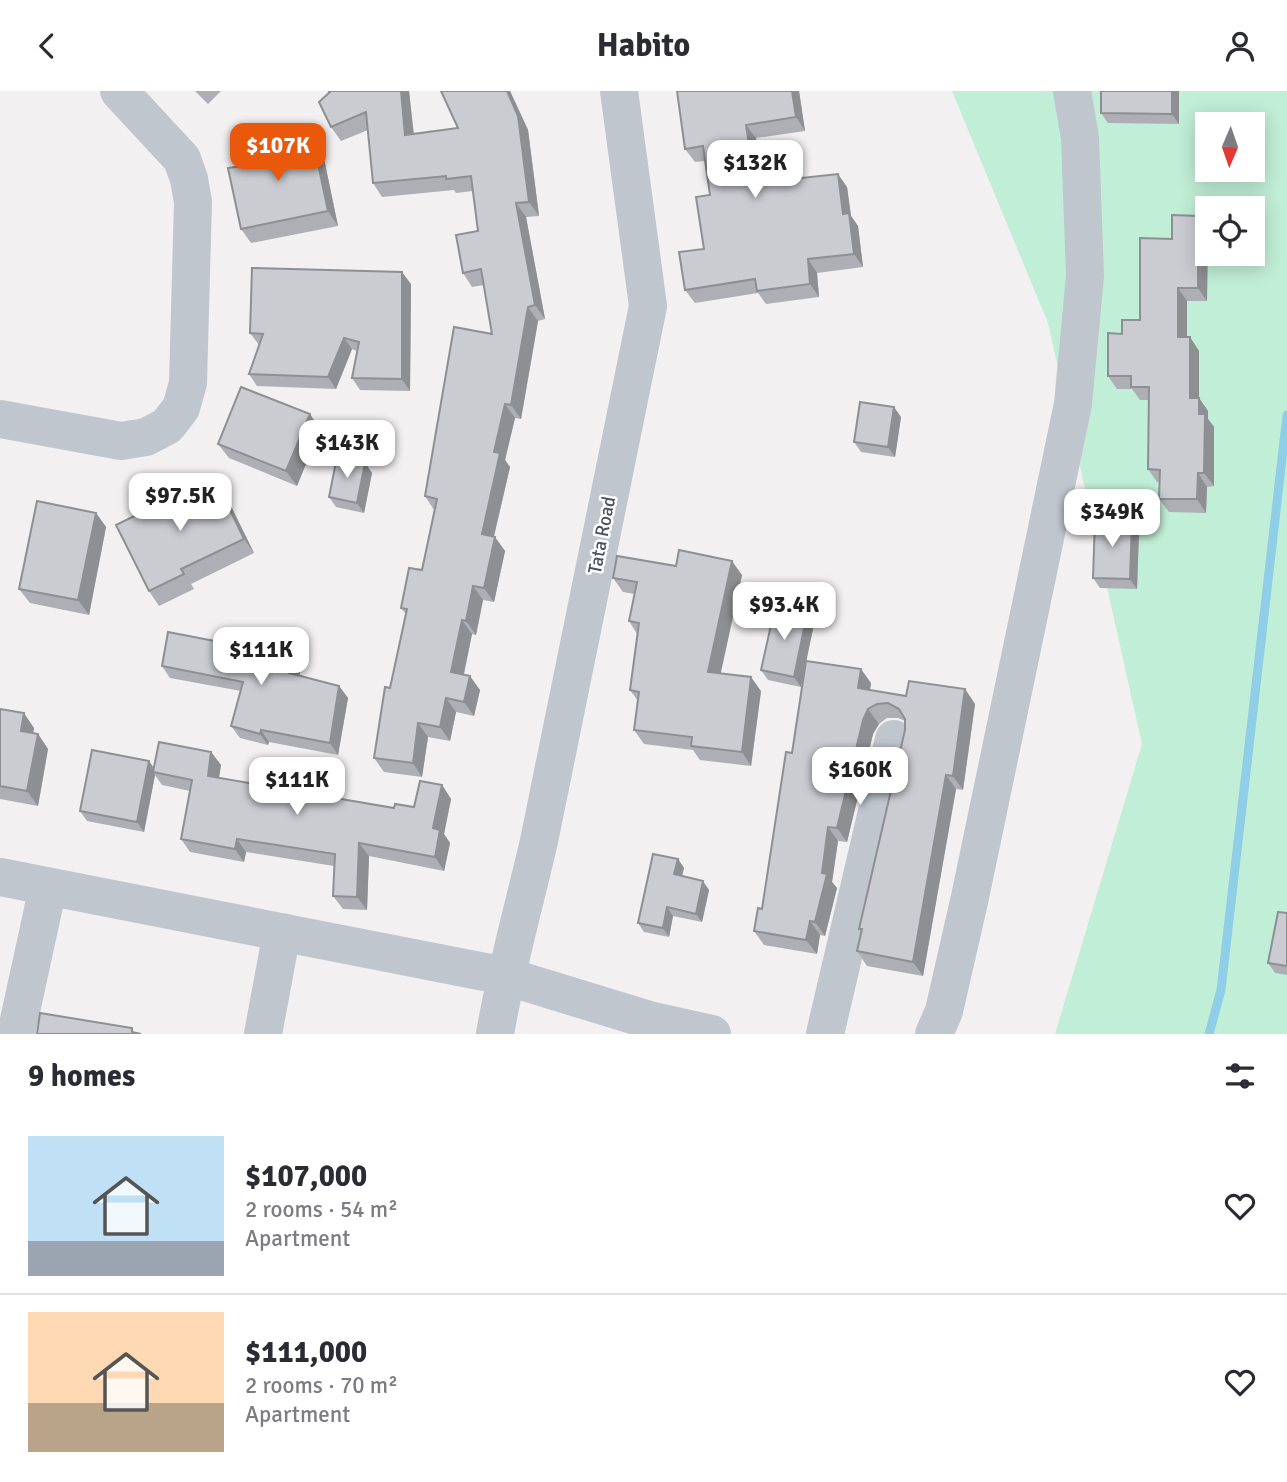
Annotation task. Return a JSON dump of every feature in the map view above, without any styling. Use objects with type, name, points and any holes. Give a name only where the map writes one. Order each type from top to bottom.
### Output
[{"type":"street","points":[[0,419],[121,441],[146,437],[157,432],[167,426],[181,408],[188,383],[193,202],[189,179],[182,159],[119,91]]},
{"type":"street","name":"Tata Road","points":[[495,1034],[505,976],[539,841],[648,306],[618,91]]},
{"type":"street","points":[[934,1034],[944,1010],[970,897],[1073,404],[1085,276],[1080,138],[1072,91]]},
{"type":"street","points":[[825,1034],[894,739]]},
{"type":"street","points":[[0,877],[505,976],[649,1020],[712,1034]]},
{"type":"street","points":[[16,1034],[48,887]]},
{"type":"street","points":[[263,1034],[282,932]]},
{"type":"green space","points":[[952,91],[1287,91],[1287,1034],[1055,1034],[1142,744],[1048,323]]},
{"type":"building","points":[[329,91],[401,91],[405,135],[458,128],[441,91],[507,91],[518,116],[529,202],[516,203],[535,305],[528,307],[511,405],[505,404],[494,452],[500,453],[482,534],[495,537],[484,588],[473,586],[466,621],[462,620],[451,672],[470,676],[464,702],[446,698],[440,727],[418,723],[413,763],[374,758],[385,687],[390,688],[407,609],[401,608],[409,568],[422,570],[437,499],[425,496],[454,327],[492,334],[481,269],[463,273],[456,235],[478,231],[471,176],[373,183],[366,112],[331,127],[319,102]]},
{"type":"building","points":[[677,91],[792,91],[796,117],[746,125],[755,183],[838,174],[843,214],[849,213],[854,254],[808,259],[810,284],[757,291],[755,279],[685,290],[679,252],[704,249],[696,197],[710,195],[703,146],[685,149]]},
{"type":"building","points":[[1101,91],[1172,91],[1172,114],[1101,113]]},
{"type":"building","points":[[312,135],[328,211],[241,229],[228,168],[242,166],[238,150]]},
{"type":"building","points":[[1172,215],[1195,216],[1198,288],[1178,288],[1178,337],[1190,337],[1190,398],[1199,398],[1199,414],[1205,414],[1204,473],[1198,473],[1197,499],[1159,499],[1160,470],[1148,469],[1149,387],[1131,387],[1131,376],[1108,376],[1108,333],[1122,334],[1122,320],[1140,320],[1140,238],[1172,239]]},
{"type":"building","points":[[252,268],[402,272],[402,379],[352,378],[359,342],[344,338],[328,377],[249,374],[263,334],[250,333]]},
{"type":"building","points":[[241,387],[310,414],[286,471],[218,444]]},
{"type":"building","points":[[860,402],[894,407],[888,447],[854,442]]},
{"type":"building","points":[[337,457],[365,463],[357,503],[329,497]]},
{"type":"building","points":[[214,477],[244,539],[181,569],[184,574],[149,591],[116,525]]},
{"type":"building","points":[[37,501],[96,513],[78,600],[19,589]]},
{"type":"building","points":[[1095,520],[1132,521],[1130,579],[1093,578]]},
{"type":"building","points":[[679,550],[732,561],[708,672],[751,677],[742,752],[691,746],[692,737],[634,730],[639,692],[630,690],[639,623],[629,621],[637,582],[613,578],[617,556],[676,566]]},
{"type":"building","points":[[775,607],[807,614],[794,677],[761,670]]},
{"type":"building","points":[[168,632],[293,656],[289,673],[339,686],[330,743],[261,730],[260,734],[231,726],[243,682],[162,666]]},
{"type":"building","points":[[806,661],[861,669],[858,688],[906,696],[909,681],[965,689],[953,776],[946,775],[913,962],[857,951],[862,929],[859,929],[905,730],[905,719],[899,709],[888,703],[877,704],[868,709],[863,720],[837,828],[828,827],[822,873],[827,874],[815,922],[810,921],[806,940],[754,931],[758,908],[762,909],[786,752],[792,753]]},
{"type":"building","points":[[0,709],[24,713],[21,731],[38,734],[27,791],[0,786]]},
{"type":"building","points":[[159,742],[211,752],[208,776],[394,808],[395,804],[414,807],[420,781],[442,785],[433,828],[440,830],[435,857],[359,843],[357,897],[333,896],[335,854],[237,839],[235,849],[181,839],[192,780],[153,772]]},
{"type":"building","points":[[92,750],[149,761],[137,822],[80,811]]},
{"type":"building","points":[[653,854],[678,859],[674,874],[703,881],[696,914],[667,907],[663,928],[638,923]]},
{"type":"building","points":[[1278,912],[1287,913],[1287,966],[1268,963]]},
{"type":"building","points":[[40,1013],[132,1028],[132,1032],[141,1034],[37,1034]]},
{"type":"waterway","points":[[1209,1034],[1221,990],[1287,415]]}]
